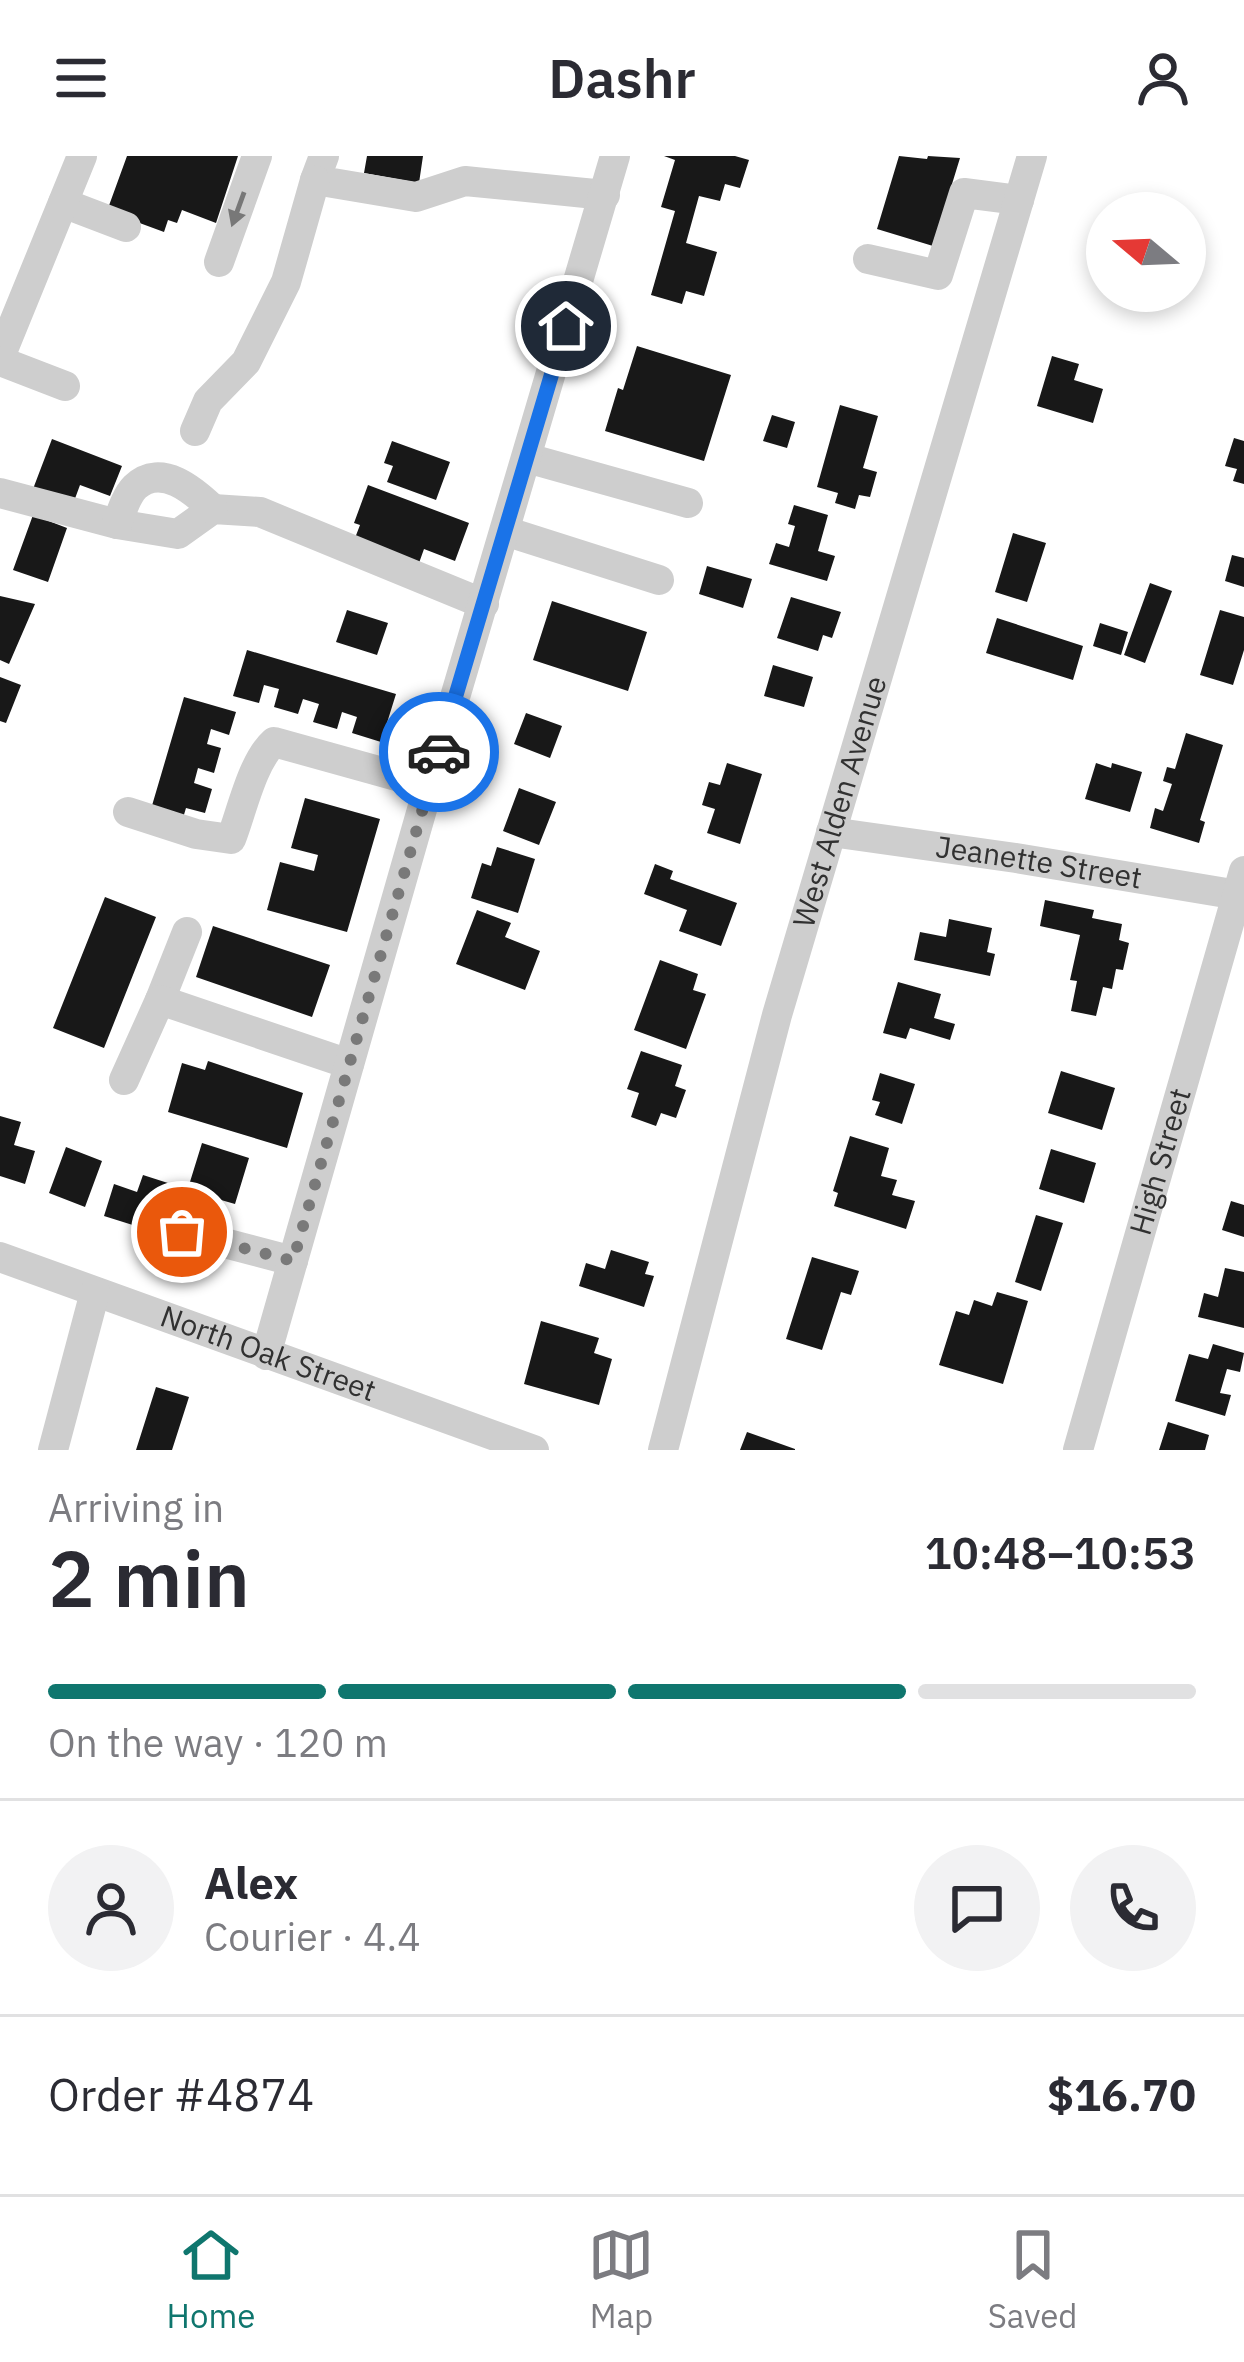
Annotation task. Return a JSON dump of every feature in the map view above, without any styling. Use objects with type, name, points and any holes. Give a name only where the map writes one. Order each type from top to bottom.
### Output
[{"type":"street","points":[[64,386],[0,359],[82,156]]},
{"type":"street","points":[[219,262],[257,156]]},
{"type":"street","points":[[266,1354],[615,156]]},
{"type":"street","name":"West Alden Avenue","points":[[663,1450],[766,1059],[1032,156]]},
{"type":"street","points":[[195,431],[208,401],[246,362],[286,282],[320,168],[416,197],[464,182],[605,194]]},
{"type":"street","points":[[938,275],[964,193],[1019,200]]},
{"type":"street","points":[[63,203],[126,227]]},
{"type":"street","points":[[868,259],[993,287]]},
{"type":"street","points":[[527,458],[688,503]]},
{"type":"street","points":[[117,524],[135,486],[155,477],[186,484],[213,509],[260,512],[484,604]]},
{"type":"street","points":[[0,493],[117,524],[178,534],[213,509]]},
{"type":"street","points":[[505,531],[659,580]]},
{"type":"street","points":[[128,812],[196,834],[231,839],[259,763],[274,742],[429,785]]},
{"type":"street","name":"Jeanette Street","points":[[831,832],[1242,887]]},
{"type":"street","name":"High Street","points":[[1078,1450],[1242,887]]},
{"type":"street","points":[[124,1080],[187,932]]},
{"type":"street","points":[[160,1000],[349,1064]]},
{"type":"street","points":[[182,1232],[293,1261]]},
{"type":"street","name":"North Oak Street","points":[[0,1257],[534,1450]]},
{"type":"street","points":[[53,1450],[95,1292]]},
{"type":"building","points":[[127,156],[238,156],[216,223],[182,210],[177,223],[168,220],[164,232],[107,211]]},
{"type":"building","points":[[367,156],[423,156],[419,183],[364,173]]},
{"type":"building","points":[[664,156],[749,160],[740,188],[725,184],[720,201],[699,196],[686,243],[717,252],[704,296],[686,291],[682,304],[651,295],[675,211],[661,207],[675,160]]},
{"type":"building","points":[[899,156],[960,158],[933,246],[877,229]]},
{"type":"building","points":[[637,346],[731,375],[704,461],[605,431]]},
{"type":"building","points":[[1052,356],[1079,364],[1074,380],[1103,389],[1093,423],[1037,406]]},
{"type":"building","points":[[840,405],[878,416],[863,468],[877,472],[870,497],[859,495],[855,509],[835,503],[838,493],[817,487]]},
{"type":"building","points":[[772,415],[795,422],[787,448],[763,441]]},
{"type":"building","points":[[1234,438],[1244,441],[1244,484],[1233,481],[1237,469],[1225,466]]},
{"type":"building","points":[[52,439],[122,466],[110,496],[80,485],[73,504],[33,489]]},
{"type":"building","points":[[392,441],[450,462],[436,500],[387,482],[393,466],[384,463]]},
{"type":"building","points":[[368,485],[469,523],[455,561],[424,549],[419,563],[355,538],[360,525],[354,523]]},
{"type":"building","points":[[794,505],[828,515],[818,551],[835,556],[827,581],[769,564],[776,543],[789,547],[795,526],[788,524]]},
{"type":"building","points":[[33,515],[67,528],[48,582],[13,570]]},
{"type":"building","points":[[1013,533],[1046,543],[1027,602],[995,592]]},
{"type":"building","points":[[1232,555],[1244,558],[1244,587],[1225,581]]},
{"type":"building","points":[[707,566],[752,579],[743,608],[699,594]]},
{"type":"building","points":[[1150,583],[1172,591],[1145,663],[1124,655]]},
{"type":"building","points":[[0,596],[35,604],[9,664],[0,660]]},
{"type":"building","points":[[791,597],[841,612],[832,638],[823,635],[818,651],[777,638]]},
{"type":"building","points":[[552,601],[647,632],[628,691],[533,660]]},
{"type":"building","points":[[347,610],[388,623],[377,655],[336,642]]},
{"type":"building","points":[[1220,610],[1244,617],[1244,650],[1233,685],[1200,675]]},
{"type":"building","points":[[997,618],[1083,646],[1073,680],[986,653]]},
{"type":"building","points":[[1100,623],[1128,632],[1121,655],[1093,646]]},
{"type":"building","points":[[247,650],[396,694],[381,742],[352,733],[357,717],[342,712],[337,729],[313,722],[319,704],[303,699],[298,714],[274,707],[279,689],[264,685],[259,703],[233,696]]},
{"type":"building","points":[[773,665],[813,677],[804,707],[764,696]]},
{"type":"building","points":[[0,677],[21,685],[6,723],[0,721]]},
{"type":"building","points":[[184,697],[236,712],[229,735],[211,729],[207,744],[221,748],[214,773],[198,768],[194,783],[212,789],[205,813],[186,808],[183,818],[151,809]]},
{"type":"building","points":[[526,713],[562,726],[550,758],[514,744]]},
{"type":"building","points":[[1186,733],[1223,745],[1200,820],[1205,822],[1199,843],[1150,828],[1155,808],[1163,811],[1172,784],[1163,781],[1167,767],[1175,769]]},
{"type":"building","points":[[727,763],[762,774],[740,844],[707,833],[715,809],[702,805],[709,782],[720,785]]},
{"type":"building","points":[[1096,763],[1142,772],[1130,812],[1085,799]]},
{"type":"building","points":[[519,788],[556,802],[539,845],[503,831]]},
{"type":"building","points":[[305,798],[380,819],[347,932],[267,910],[280,862],[314,871],[318,855],[291,848]]},
{"type":"building","points":[[497,847],[535,859],[518,913],[471,898],[482,863],[491,866]]},
{"type":"building","points":[[655,864],[673,871],[670,879],[737,903],[721,946],[679,931],[687,910],[644,894]]},
{"type":"building","points":[[105,897],[156,917],[104,1048],[53,1028]]},
{"type":"building","points":[[1045,900],[1094,910],[1092,918],[1122,924],[1119,940],[1129,943],[1123,970],[1116,969],[1112,989],[1103,987],[1096,1016],[1071,1011],[1077,981],[1070,980],[1080,935],[1040,926]]},
{"type":"building","points":[[477,910],[511,923],[505,937],[540,951],[525,990],[456,964]]},
{"type":"building","points":[[949,919],[992,928],[987,952],[995,954],[990,976],[914,960],[920,932],[946,937]]},
{"type":"building","points":[[213,926],[330,965],[312,1017],[196,977]]},
{"type":"building","points":[[660,960],[698,974],[693,990],[706,994],[686,1049],[634,1030]]},
{"type":"building","points":[[898,982],[941,994],[934,1018],[955,1024],[950,1040],[910,1028],[906,1039],[883,1033]]},
{"type":"building","points":[[641,1051],[682,1065],[675,1086],[686,1090],[676,1118],[661,1113],[656,1126],[631,1117],[639,1093],[627,1089]]},
{"type":"building","points":[[208,1061],[303,1093],[287,1148],[168,1112],[182,1063],[205,1070]]},
{"type":"building","points":[[1061,1071],[1115,1088],[1102,1130],[1048,1113]]},
{"type":"building","points":[[880,1073],[915,1084],[902,1124],[875,1115],[880,1102],[872,1100]]},
{"type":"building","points":[[0,1116],[21,1122],[14,1145],[35,1151],[25,1184],[0,1176]]},
{"type":"building","points":[[850,1136],[889,1148],[881,1176],[897,1180],[892,1195],[915,1201],[906,1229],[834,1206],[838,1193],[833,1191]]},
{"type":"building","points":[[202,1143],[249,1158],[235,1204],[214,1198],[211,1206],[185,1198]]},
{"type":"building","points":[[66,1147],[102,1161],[85,1207],[49,1193]]},
{"type":"building","points":[[1051,1149],[1096,1163],[1084,1203],[1039,1189]]},
{"type":"building","points":[[143,1175],[171,1184],[155,1232],[104,1216],[114,1184],[137,1192]]},
{"type":"building","points":[[1231,1201],[1244,1205],[1244,1237],[1222,1230]]},
{"type":"building","points":[[1036,1215],[1063,1223],[1041,1291],[1015,1282]]},
{"type":"building","points":[[611,1250],[649,1262],[645,1274],[654,1276],[644,1307],[579,1286],[586,1263],[605,1269]]},
{"type":"building","points":[[812,1257],[859,1271],[851,1295],[841,1292],[822,1350],[786,1339]]},
{"type":"building","points":[[1225,1268],[1244,1272],[1244,1328],[1198,1317],[1204,1293],[1218,1297]]},
{"type":"building","points":[[997,1292],[1028,1301],[1003,1384],[939,1365],[956,1311],[969,1315],[974,1300],[992,1306]]},
{"type":"building","points":[[541,1321],[599,1338],[594,1353],[612,1359],[599,1405],[524,1384]]},
{"type":"building","points":[[1213,1344],[1244,1353],[1240,1372],[1227,1369],[1220,1393],[1231,1395],[1225,1416],[1175,1401],[1189,1354],[1208,1359]]},
{"type":"building","points":[[156,1387],[189,1397],[172,1450],[136,1450]]},
{"type":"building","points":[[1168,1422],[1209,1435],[1205,1450],[1159,1450]]},
{"type":"building","points":[[747,1432],[795,1449],[795,1450],[740,1450]]},
{"type":"way so far","points":[[182,1232],[293,1261],[439,752]]},
{"type":"route","points":[[439,752],[566,326]]}]
